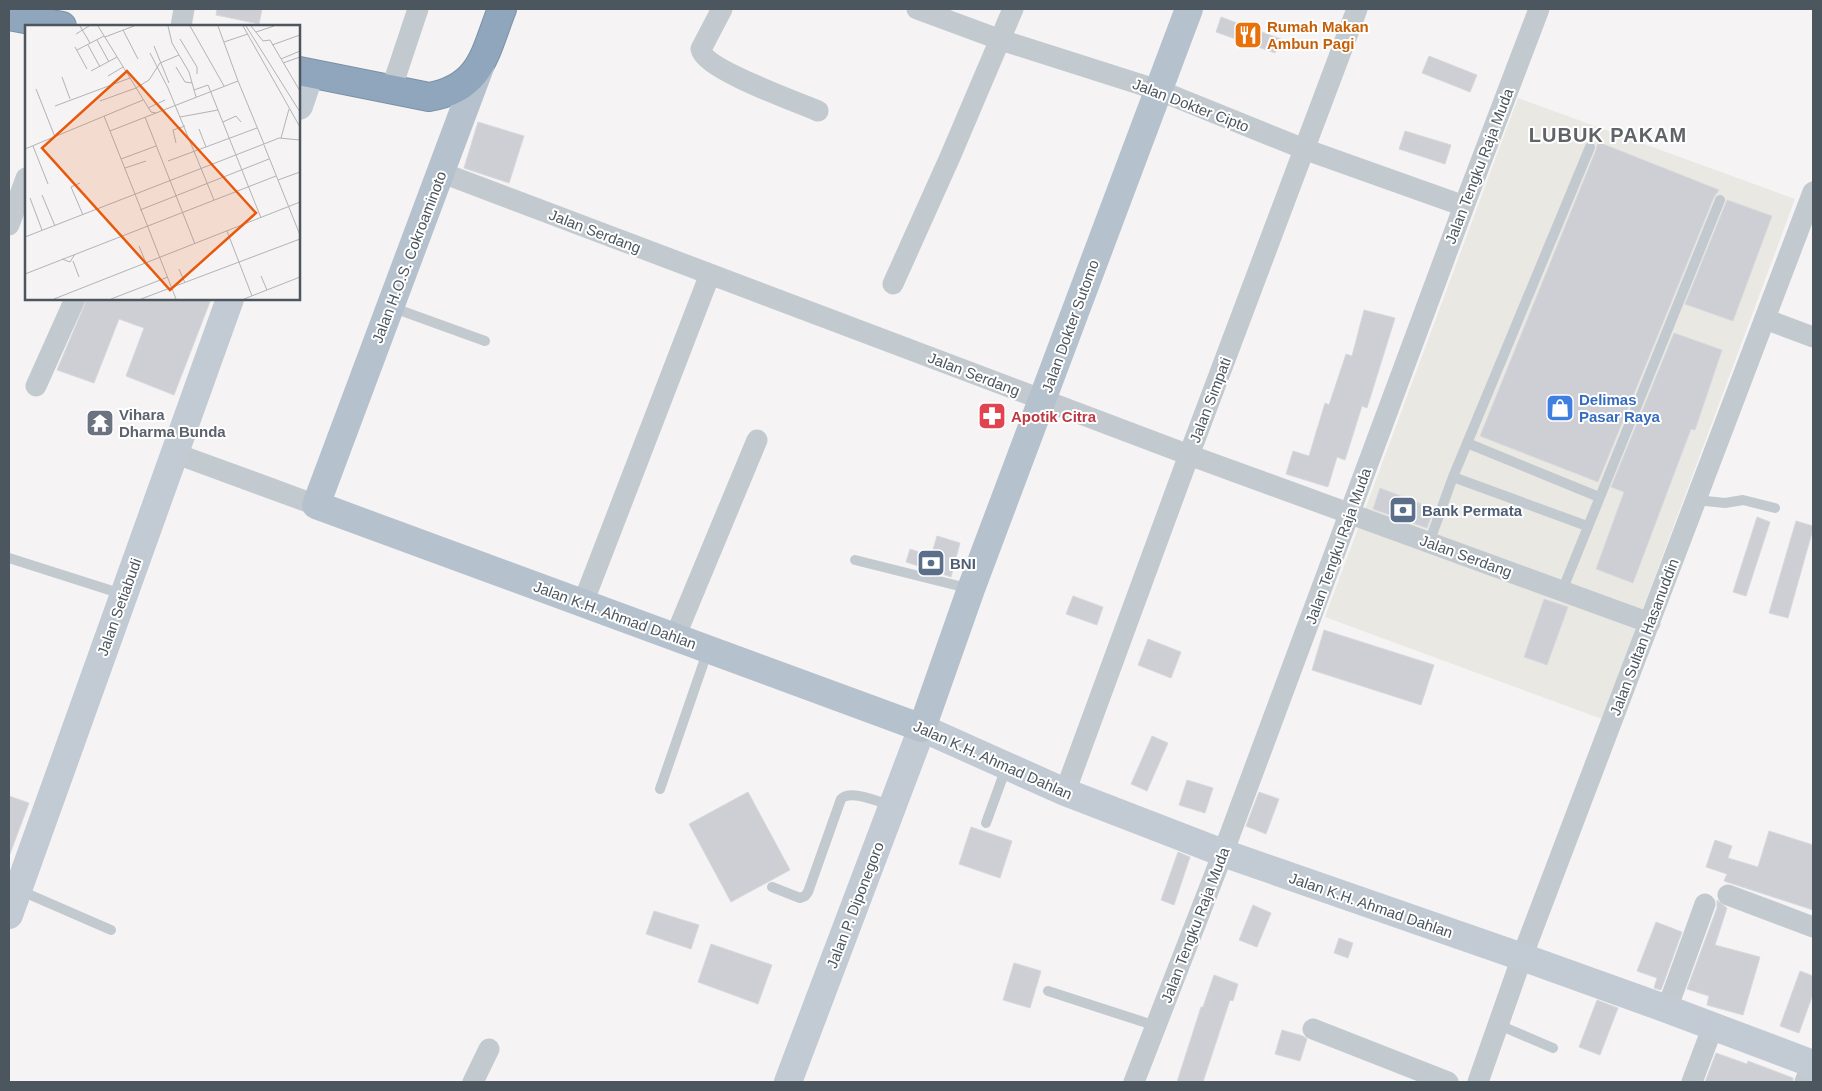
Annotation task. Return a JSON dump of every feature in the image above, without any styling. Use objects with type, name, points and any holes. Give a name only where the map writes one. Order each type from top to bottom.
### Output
[{"type":"highway","name":"Jalan H.O.S. Cokroaminoto","points":[[480,67],[502,9]]},
{"type":"highway","points":[[9,16],[57,25]]},
{"type":"highway","points":[[305,72],[429,97],[456,89],[469,80],[480,67]]},
{"type":"main road","name":"Jalan Dokter Sutomo","points":[[922,728],[971,589],[1188,9]]},
{"type":"main road","name":"Jalan H.O.S. Cokroaminoto","points":[[316,505],[480,67]]},
{"type":"main road","points":[[429,97],[447,119],[451,132],[445,160]]},
{"type":"main road","name":"Jalan K.H. Ahmad Dahlan","points":[[316,505],[922,728]]},
{"type":"street","points":[[181,25],[184,9]]},
{"type":"street","points":[[391,90],[418,9]]},
{"type":"street","points":[[722,9],[701,49],[702,54],[725,71],[818,111]]},
{"type":"street","name":"Jalan Dokter Cipto","points":[[918,9],[1001,40],[1158,90],[1304,149],[1464,206]]},
{"type":"street","points":[[893,284],[917,234],[1013,9]]},
{"type":"street","name":"Jalan Simpati","points":[[1065,792],[1189,455],[1357,9]]},
{"type":"street","name":"Jalan Tengku Raja Muda","points":[[1134,1082],[1223,853],[1539,9]]},
{"type":"street","points":[[300,100],[305,72]]},
{"type":"street","name":"Jalan Serdang","points":[[445,160],[710,274],[1189,455],[1650,623]]},
{"type":"street","points":[[9,224],[25,181]]},
{"type":"street","name":"Jalan Sultan Hasanuddin","points":[[1478,1082],[1522,957],[1813,192]]},
{"type":"street","points":[[583,603],[710,274]]},
{"type":"street","points":[[36,386],[76,300]]},
{"type":"street","name":"Jalan Setiabudi","points":[[13,902],[230,300]]},
{"type":"street","points":[[1766,319],[1813,337]]},
{"type":"street","points":[[675,637],[757,440]]},
{"type":"street","name":"Jalan K.H. Ahmad Dahlan","points":[[174,453],[316,505]]},
{"type":"street","name":"Jalan K.H. Ahmad Dahlan","points":[[922,728],[1065,792],[1223,853],[1668,1009],[1811,1068]]},
{"type":"street","name":"Jalan P. Diponegoro","points":[[788,1082],[922,728]]},
{"type":"street","points":[[1728,895],[1813,927]]},
{"type":"street","points":[[1668,1009],[1705,904]]},
{"type":"street","points":[[1692,1082],[1713,1026]]},
{"type":"street","points":[[1313,1029],[1448,1082]]},
{"type":"street","points":[[473,1082],[489,1049]]},
{"type":"lane","points":[[1429,543],[1453,477],[1590,147]]},
{"type":"lane","points":[[1562,591],[1720,200]]},
{"type":"lane","points":[[390,306],[485,341]]},
{"type":"lane","points":[[1467,444],[1599,497]]},
{"type":"lane","points":[[1453,477],[1587,526]]},
{"type":"lane","points":[[1696,500],[1725,503],[1743,500],[1775,508]]},
{"type":"lane","points":[[9,558],[123,595]]},
{"type":"lane","points":[[855,560],[971,589]]},
{"type":"lane","points":[[660,789],[708,649]]},
{"type":"lane","points":[[986,824],[1007,766]]},
{"type":"lane","points":[[772,887],[800,898],[805,896],[841,799],[844,796],[863,797],[893,806]]},
{"type":"lane","points":[[13,902],[111,930]]},
{"type":"lane","points":[[1048,991],[1156,1026]]},
{"type":"lane","points":[[1499,1025],[1553,1048]]},
{"type":"shaded area","name":"Delimas Pasar Raya","points":[[1518,98],[1795,199],[1602,719],[1325,617]]},
{"type":"building","points":[[217,9],[262,9],[259,24],[216,15]]},
{"type":"building","name":"Rumah Makan Ambun Pagi","points":[[1221,17],[1281,39],[1275,53],[1216,32]]},
{"type":"building","points":[[1429,56],[1477,75],[1470,92],[1422,73]]},
{"type":"building","points":[[478,122],[524,136],[509,183],[464,168]]},
{"type":"building","points":[[1405,131],[1451,145],[1445,164],[1399,149]]},
{"type":"building","points":[[1598,142],[1719,190],[1714,197],[1598,482],[1480,436]]},
{"type":"building","points":[[1727,200],[1772,216],[1733,321],[1685,304]]},
{"type":"building","points":[[87,300],[211,300],[174,395],[126,376],[144,328],[119,319],[94,383],[57,370]]},
{"type":"building","points":[[1364,310],[1395,318],[1367,408],[1362,406],[1345,460],[1337,457],[1328,487],[1286,474],[1293,451],[1309,456],[1325,403],[1329,405],[1346,354],[1352,356]]},
{"type":"building","points":[[1674,333],[1722,350],[1695,430],[1691,429],[1633,583],[1596,569],[1624,492],[1611,487]]},
{"type":"building","name":"Bank Permata","points":[[1380,488],[1434,509],[1427,528],[1373,509]]},
{"type":"building","points":[[1757,517],[1770,522],[1746,596],[1733,592]]},
{"type":"building","points":[[1796,521],[1813,526],[1813,529],[1788,618],[1769,613]]},
{"type":"building","points":[[937,536],[960,543],[951,577],[906,562],[910,549],[931,556]]},
{"type":"building","points":[[1073,596],[1103,607],[1097,625],[1066,614]]},
{"type":"building","points":[[1544,599],[1568,607],[1547,665],[1524,657]]},
{"type":"building","points":[[1324,630],[1434,665],[1421,705],[1312,670]]},
{"type":"building","points":[[1148,639],[1181,652],[1171,678],[1138,665]]},
{"type":"building","points":[[1152,736],[1168,743],[1147,791],[1131,784]]},
{"type":"building","points":[[1187,780],[1213,788],[1205,813],[1179,805]]},
{"type":"building","points":[[748,792],[790,870],[731,902],[689,824]]},
{"type":"building","points":[[1259,792],[1279,799],[1266,834],[1246,826]]},
{"type":"building","points":[[9,796],[29,803],[10,854],[9,854]]},
{"type":"building","points":[[971,827],[1012,841],[1000,878],[959,864]]},
{"type":"building","points":[[1769,831],[1813,845],[1813,910],[1724,881],[1727,874],[1706,867],[1715,840],[1732,846],[1728,858],[1758,867]]},
{"type":"building","points":[[1178,852],[1190,857],[1174,905],[1161,900]]},
{"type":"building","points":[[1717,900],[1727,908],[1715,945],[1760,957],[1743,1015],[1707,1005],[1709,996],[1687,989],[1717,908]]},
{"type":"building","points":[[1253,905],[1271,913],[1257,947],[1239,940]]},
{"type":"building","points":[[654,911],[699,925],[691,949],[646,934]]},
{"type":"building","points":[[1656,922],[1682,932],[1661,990],[1654,988],[1657,978],[1637,971]]},
{"type":"building","points":[[1339,938],[1353,943],[1348,958],[1334,953]]},
{"type":"building","points":[[711,944],[772,965],[758,1004],[698,982]]},
{"type":"building","points":[[1014,963],[1041,971],[1030,1008],[1003,1000]]},
{"type":"building","points":[[1800,971],[1813,976],[1813,994],[1799,1033],[1780,1026]]},
{"type":"building","points":[[1214,975],[1238,984],[1233,1001],[1230,1000],[1203,1082],[1177,1082],[1201,1007],[1203,1007]]},
{"type":"building","points":[[1597,1000],[1618,1008],[1600,1055],[1579,1047]]},
{"type":"building","points":[[1282,1030],[1307,1039],[1300,1061],[1275,1054]]},
{"type":"building","points":[[1716,1053],[1747,1064],[1748,1061],[1793,1078],[1793,1082],[1705,1082]]},
{"type":"place","name":"Rumah Makan Ambun Pagi","points":[[1248,35]]},
{"type":"place","name":"Delimas Pasar Raya","points":[[1560,408]]},
{"type":"place","name":"Apotik Citra","points":[[992,416]]},
{"type":"place","name":"Vihara Dharma Bunda","points":[[100,423]]},
{"type":"place","name":"Bank Permata","points":[[1403,510]]},
{"type":"place","name":"BNI","points":[[931,563]]},
{"type":"district","name":"LUBUK PAKAM","points":[[1608,135]]}]
